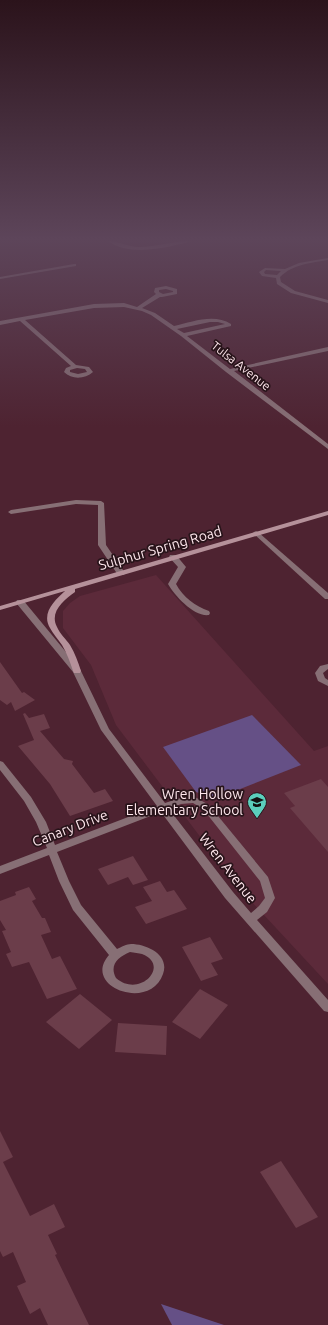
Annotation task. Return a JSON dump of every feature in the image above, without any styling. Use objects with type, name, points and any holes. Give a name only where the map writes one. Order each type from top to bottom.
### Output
[{"type":"main road","name":"Sulphur Spring Road","points":[[0,608],[328,513]]},
{"type":"main road","points":[[77,671],[66,645],[52,625],[50,617],[54,608],[64,596],[79,585]]},
{"type":"street","points":[[138,308],[146,303]]},
{"type":"street","name":"Tulsa Avenue","points":[[0,323],[103,305],[124,305],[138,308],[153,314],[184,336],[328,447]]},
{"type":"street","points":[[21,319],[75,367]]},
{"type":"street","points":[[173,328],[215,319],[224,320],[229,325],[184,336]]},
{"type":"street","points":[[228,371],[328,349]]},
{"type":"street","points":[[11,512],[76,502],[101,503],[102,544],[121,573]]},
{"type":"street","points":[[256,533],[328,597]]},
{"type":"street","points":[[173,558],[182,567],[173,580],[172,584],[174,589],[195,609],[206,613]]},
{"type":"street","name":"Wren Avenue","points":[[20,602],[77,671],[105,730],[229,895],[328,1008]]},
{"type":"street","points":[[328,666],[323,668],[319,673],[321,679],[328,683]]},
{"type":"street","points":[[0,764],[28,799],[41,822],[77,907],[114,954]]},
{"type":"street","name":"Canary Drive","points":[[0,870],[180,801],[195,800],[206,807],[265,880],[270,898],[264,909],[251,919]]},
{"type":"street","points":[[130,948],[139,948],[148,951],[154,955],[159,962],[159,974],[151,984],[143,988],[136,989],[121,987],[114,983],[109,975],[108,965],[114,954],[130,948]]},
{"type":"shaded area","name":"Wren Hollow Elementary School","points":[[156,575],[314,751],[328,746],[328,984],[238,887],[116,725],[91,665],[63,628],[63,611],[70,603],[80,596]]},
{"type":"shaded area","points":[[252,715],[301,765],[215,799],[196,792],[163,747]]},
{"type":"shaded area","points":[[161,1304],[224,1325],[172,1325]]},
{"type":"building","points":[[0,662],[22,693],[24,692],[35,700],[15,711],[11,702],[7,705],[0,700]]},
{"type":"building","points":[[25,713],[29,718],[44,714],[50,728],[40,731],[64,759],[73,761],[72,764],[94,793],[105,789],[113,801],[70,816],[50,784],[18,746],[34,740],[23,714]]},
{"type":"building","points":[[321,779],[328,787],[328,852],[290,808],[295,806],[284,793]]},
{"type":"building","points":[[133,856],[148,880],[133,885],[128,877],[108,885],[98,869]]},
{"type":"building","points":[[160,881],[167,892],[174,890],[187,909],[146,924],[135,907],[152,901],[143,887]]},
{"type":"building","points":[[29,887],[36,899],[32,901],[42,918],[45,918],[51,932],[41,935],[52,959],[60,956],[77,989],[47,999],[29,962],[12,967],[6,954],[11,952],[2,931],[6,930],[0,920],[0,901],[16,895],[15,892]]},
{"type":"building","points":[[210,937],[223,959],[211,963],[218,975],[201,981],[182,947]]},
{"type":"building","points":[[200,989],[228,1005],[200,1039],[172,1022]]},
{"type":"building","points":[[80,994],[112,1020],[79,1049],[46,1022]]},
{"type":"building","points":[[118,1023],[167,1026],[166,1055],[115,1052]]},
{"type":"building","points":[[0,1131],[13,1157],[3,1162],[30,1216],[54,1204],[65,1227],[48,1235],[57,1254],[55,1255],[89,1325],[48,1325],[40,1308],[30,1314],[17,1286],[26,1282],[13,1252],[3,1257],[0,1251]]},
{"type":"building","points":[[281,1161],[318,1217],[296,1228],[260,1172]]},
{"type":"place","name":"Wren Hollow Elementary School","points":[[257,819]]}]
